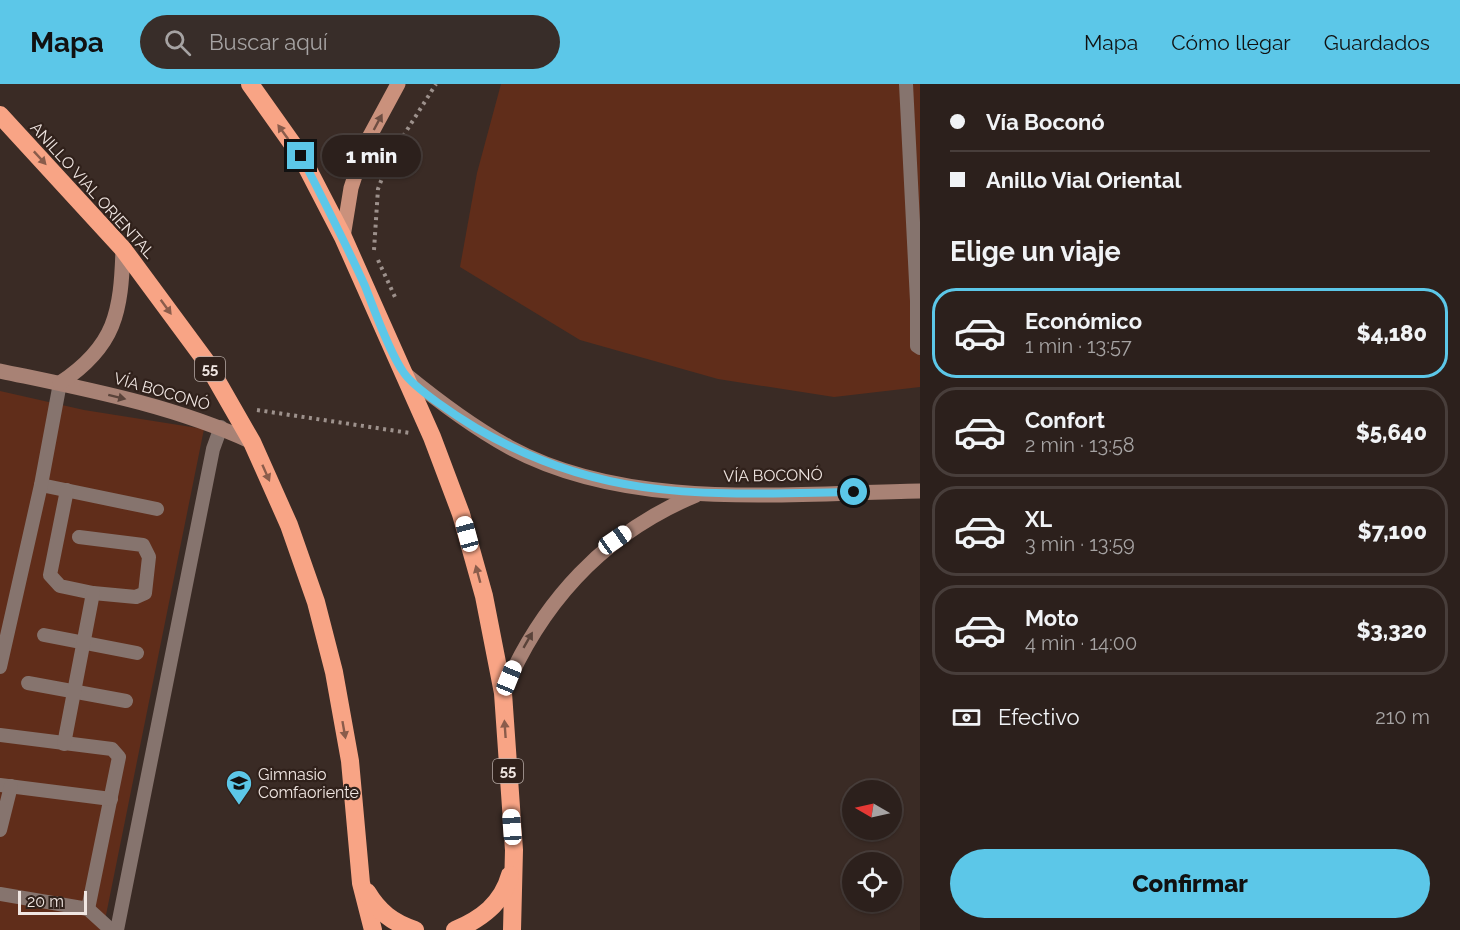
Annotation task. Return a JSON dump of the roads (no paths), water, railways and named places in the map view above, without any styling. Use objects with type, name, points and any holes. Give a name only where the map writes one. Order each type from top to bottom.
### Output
[{"type":"highway","name":"55","points":[[250,84],[301,156],[343,237],[432,436],[461,514],[484,596],[503,693],[514,850],[512,930]]},
{"type":"highway","name":"ANILLO VIAL ORIENTAL","points":[[0,115],[123,249],[205,360],[252,442],[289,525],[316,602],[334,672],[350,761],[361,883],[373,930]]},
{"type":"highway","points":[[455,930],[477,921],[497,902],[510,878],[514,850]]},
{"type":"highway","points":[[361,883],[375,907],[397,924],[415,930]]},
{"type":"main road","points":[[343,237],[351,188],[365,145],[398,84]]},
{"type":"main road","points":[[60,383],[92,358],[114,323],[122,297],[123,249]]},
{"type":"main road","name":"VÍA BOCONÓ","points":[[0,370],[144,404],[221,427],[252,442]]},
{"type":"main road","name":"VÍA BOCONÓ","points":[[404,374],[454,415],[510,448],[570,472],[634,488],[699,494],[920,491]]},
{"type":"main road","name":"VÍA BOCONÓ","points":[[503,693],[531,635],[569,583],[607,547],[642,522],[699,494]]},
{"type":"lane","points":[[906,84],[917,301],[917,346],[920,348]]},
{"type":"lane","points":[[0,668],[41,485],[60,383]]},
{"type":"lane","points":[[117,930],[213,448],[221,427]]},
{"type":"lane","points":[[41,485],[157,509]]},
{"type":"lane","points":[[67,490],[50,575],[60,586],[93,593],[136,597],[145,592],[149,557],[143,545],[79,537]]},
{"type":"lane","points":[[64,744],[93,593]]},
{"type":"lane","points":[[44,635],[137,653]]},
{"type":"lane","points":[[28,683],[126,701]]},
{"type":"lane","points":[[0,735],[112,749],[119,757],[88,909]]},
{"type":"lane","points":[[0,830],[5,785],[111,799]]},
{"type":"lane","points":[[0,894],[88,909],[111,930]]},
{"type":"place","name":"Gimnasio Comfaoriente","points":[[239,806]]}]
